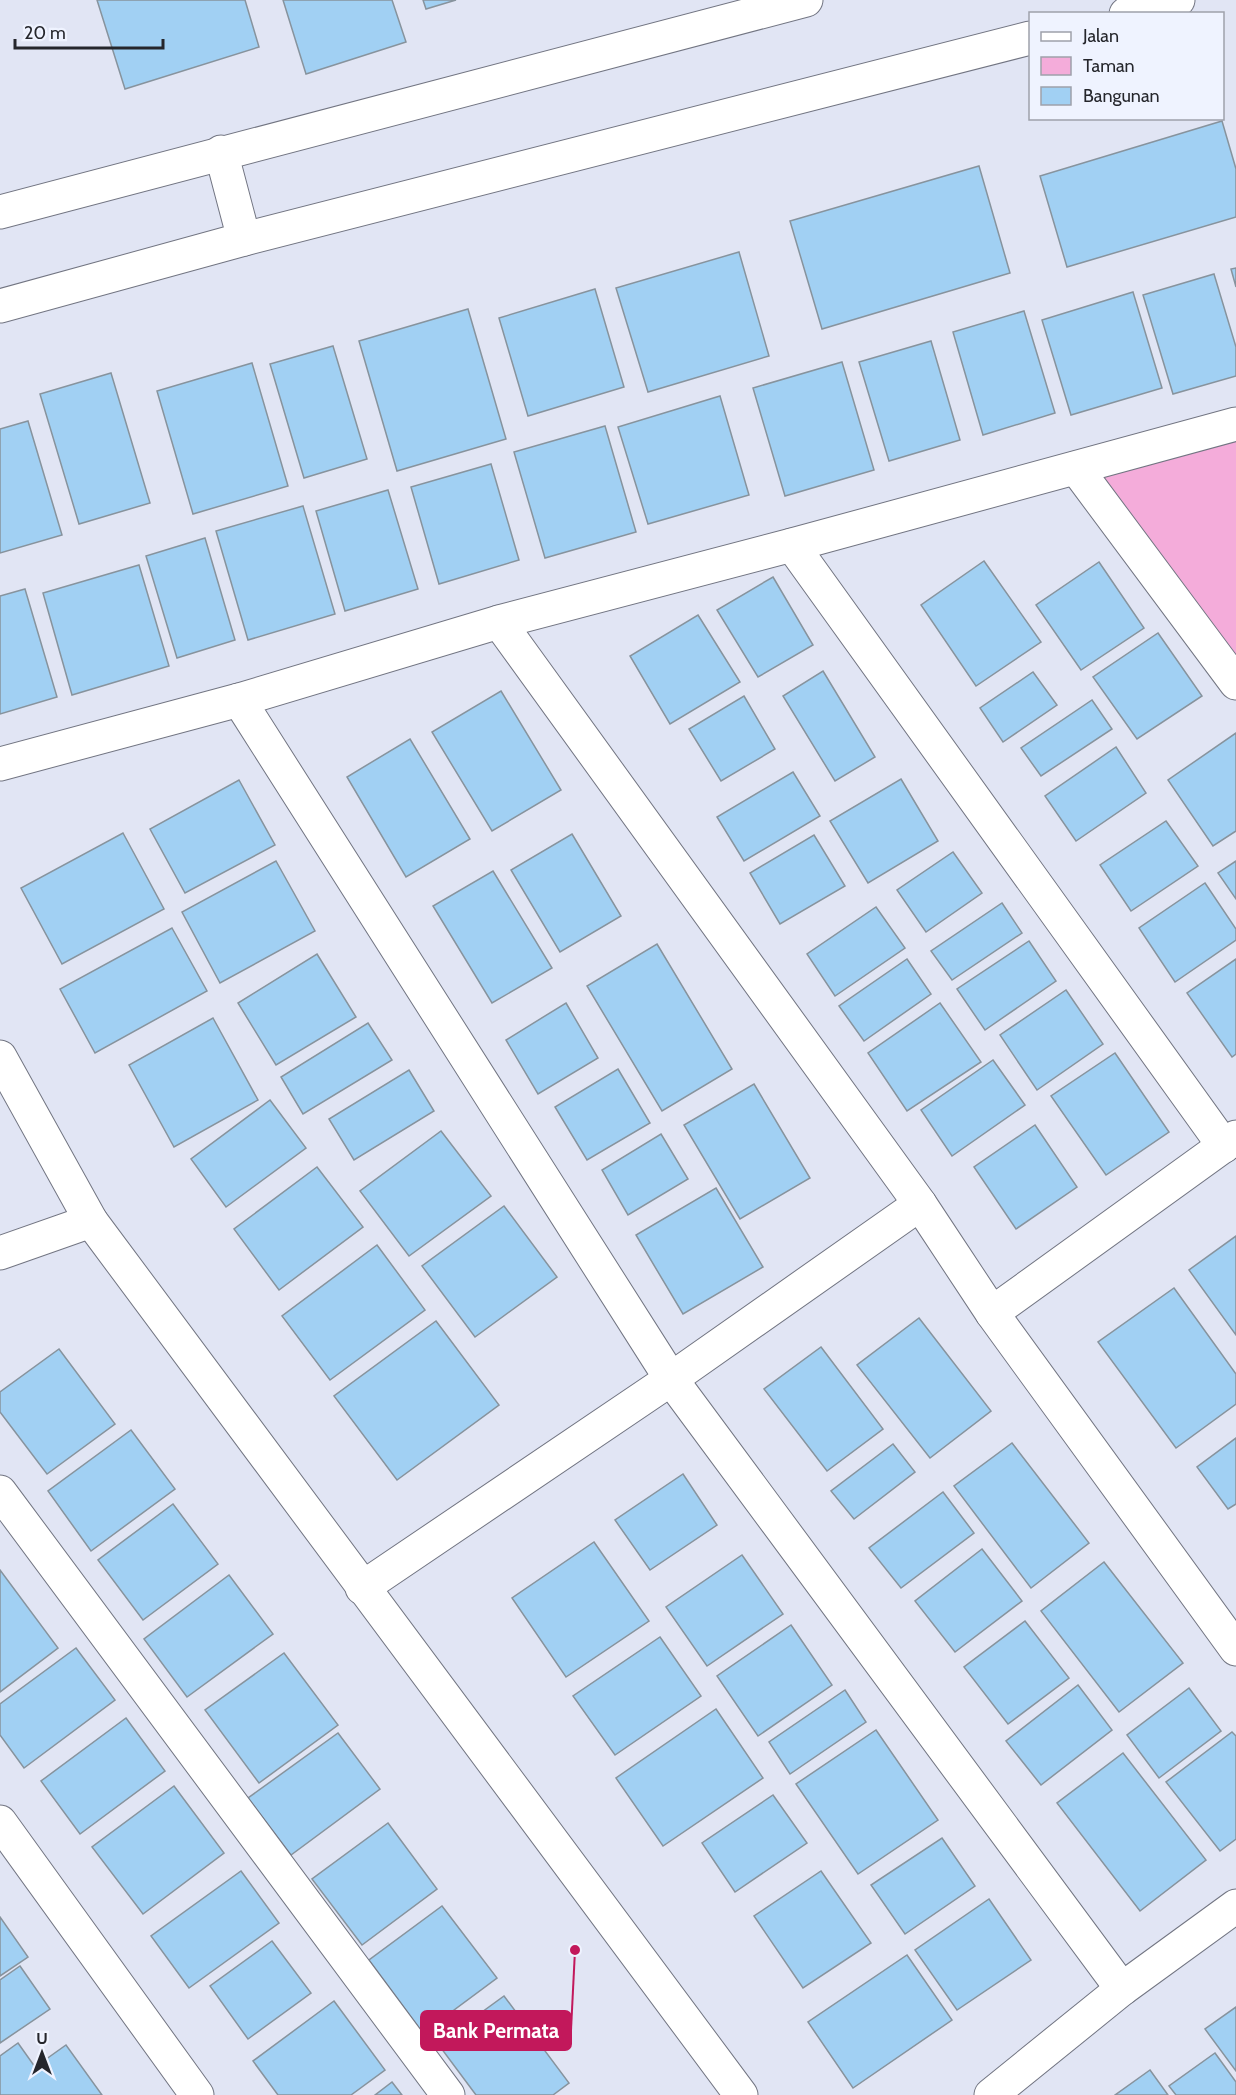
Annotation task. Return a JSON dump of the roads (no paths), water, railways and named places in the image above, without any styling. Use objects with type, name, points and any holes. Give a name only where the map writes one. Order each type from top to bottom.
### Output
[{"type":"street","points":[[0,212],[221,152],[806,0]]},
{"type":"street","points":[[1133,12],[1178,0]]},
{"type":"street","points":[[0,306],[244,239],[1029,38]]},
{"type":"street","points":[[221,152],[244,239]]},
{"type":"street","points":[[0,764],[238,700],[499,622],[1236,424]]},
{"type":"street","points":[[1076,468],[1236,683]]},
{"type":"street","points":[[792,545],[1230,1141],[992,1313]]},
{"type":"street","points":[[499,622],[920,1204],[992,1313],[1236,1649]]},
{"type":"street","points":[[238,700],[671,1378],[1122,1989]]},
{"type":"street","points":[[0,1058],[91,1221],[741,2095]]},
{"type":"street","points":[[362,1588],[671,1378],[920,1204]]},
{"type":"street","points":[[0,1252],[91,1221]]},
{"type":"street","points":[[0,1492],[448,2095]]},
{"type":"street","points":[[0,1822],[196,2095]]},
{"type":"street","points":[[991,2095],[1122,1989],[1236,1906]]},
{"type":"place","name":"Bank Permata","points":[[575,1950]]}]
